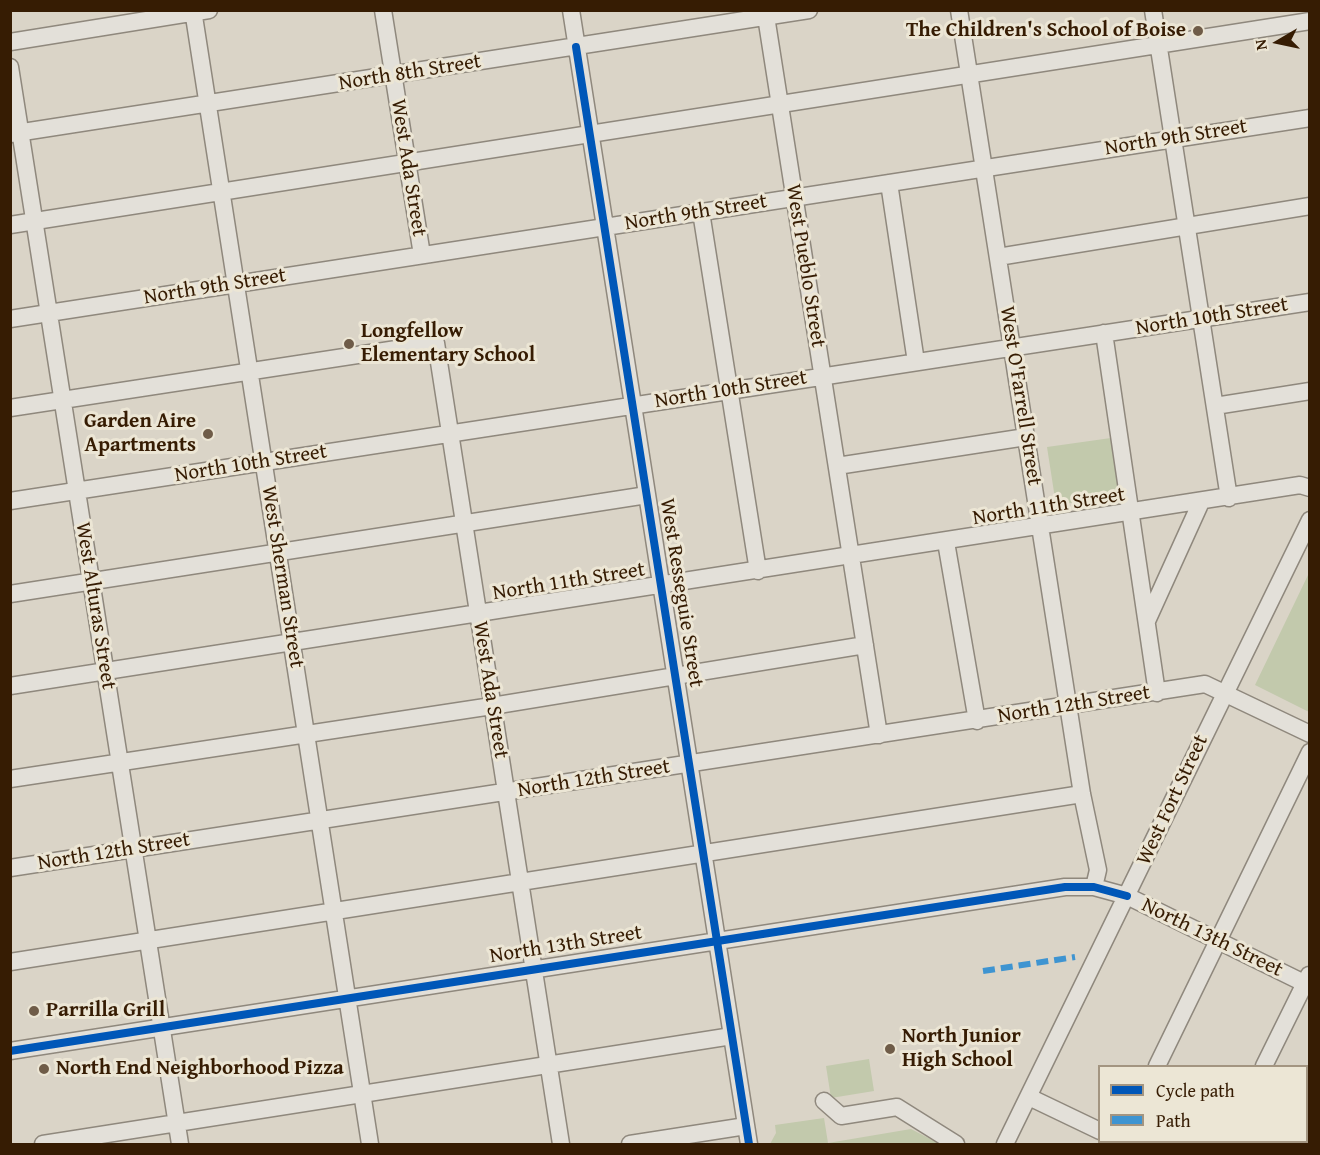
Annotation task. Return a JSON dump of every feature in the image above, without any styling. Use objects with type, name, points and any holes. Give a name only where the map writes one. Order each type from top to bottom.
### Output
[{"type":"street","name":"West Ada Street","points":[[383,10],[422,255]]},
{"type":"street","name":"West Resseguie Street","points":[[571,10],[749,1144]]},
{"type":"street","name":"North 8th Street","points":[[16,133],[576,47],[765,14],[809,10]]},
{"type":"street","name":"West O'Farrell Street","points":[[959,10],[1082,794],[1098,870],[1094,887]]},
{"type":"street","points":[[1153,10],[1229,498]]},
{"type":"street","points":[[10,42],[198,11]]},
{"type":"street","name":"West Sherman Street","points":[[198,11],[207,104],[370,1144]]},
{"type":"street","name":"West Pueblo Street","points":[[765,14],[879,735]]},
{"type":"street","points":[[10,225],[1310,21]]},
{"type":"street","name":"West Alturas Street","points":[[10,67],[16,133],[35,221],[180,1144]]},
{"type":"street","name":"North 9th Street","points":[[10,319],[1310,118]]},
{"type":"street","points":[[889,183],[916,362]]},
{"type":"street","points":[[998,257],[1310,206]]},
{"type":"street","points":[[701,212],[758,571]]},
{"type":"street","name":"North 10th Street","points":[[10,501],[1310,302]]},
{"type":"street","points":[[1104,333],[1157,693]]},
{"type":"street","name":"West Ada Street","points":[[249,372],[436,343],[561,1144]]},
{"type":"street","points":[[10,408],[249,372]]},
{"type":"street","points":[[1215,406],[1310,391]]},
{"type":"street","points":[[837,466],[1026,437]]},
{"type":"street","name":"North 11th Street","points":[[10,686],[292,644],[1300,485],[1310,488]]},
{"type":"street","points":[[10,594],[647,495]]},
{"type":"street","points":[[1147,621],[1201,502]]},
{"type":"street","name":"West Fort Street","points":[[1005,1144],[1127,896],[1224,691],[1310,520]]},
{"type":"street","points":[[946,542],[977,721]]},
{"type":"street","points":[[10,779],[492,706],[865,645]]},
{"type":"street","name":"North 12th Street","points":[[10,868],[977,721],[1205,684],[1224,691],[1310,734]]},
{"type":"street","points":[[1157,1065],[1310,752]]},
{"type":"street","points":[[10,962],[1082,794]]},
{"type":"street","name":"North 13th Street","points":[[10,1051],[1065,886],[1094,887],[1127,896],[1308,981]]},
{"type":"street","points":[[1265,1065],[1308,981]]},
{"type":"street","points":[[43,1144],[732,1036]]},
{"type":"street","points":[[1029,1097],[1098,1130]]},
{"type":"street","points":[[824,1101],[841,1116],[897,1107],[956,1144]]},
{"type":"street","points":[[630,1144],[746,1126]]},
{"type":"green space","points":[[1118,437],[1127,495],[1056,505],[1047,447]]},
{"type":"green space","points":[[1309,573],[1309,712],[1255,685]]},
{"type":"green space","points":[[869,1059],[874,1091],[831,1098],[826,1066]]},
{"type":"green space","points":[[824,1118],[828,1143],[911,1129],[940,1144],[770,1144],[776,1133],[775,1125]]},
{"type":"marked path","points":[[983,971],[1075,957]]},
{"type":"cycle path","points":[[576,47],[749,1144]]},
{"type":"cycle path","points":[[10,1051],[1065,887],[1094,887],[1127,896]]},
{"type":"place","name":"The Children's School of Boise","points":[[1198,31]]},
{"type":"place","name":"Longfellow Elementary School","points":[[349,344]]},
{"type":"place","name":"Garden Aire Apartments","points":[[208,434]]},
{"type":"place","name":"Parrilla Grill","points":[[34,1011]]},
{"type":"place","name":"North Junior High School","points":[[890,1049]]},
{"type":"place","name":"North End Neighborhood Pizza","points":[[44,1069]]}]
